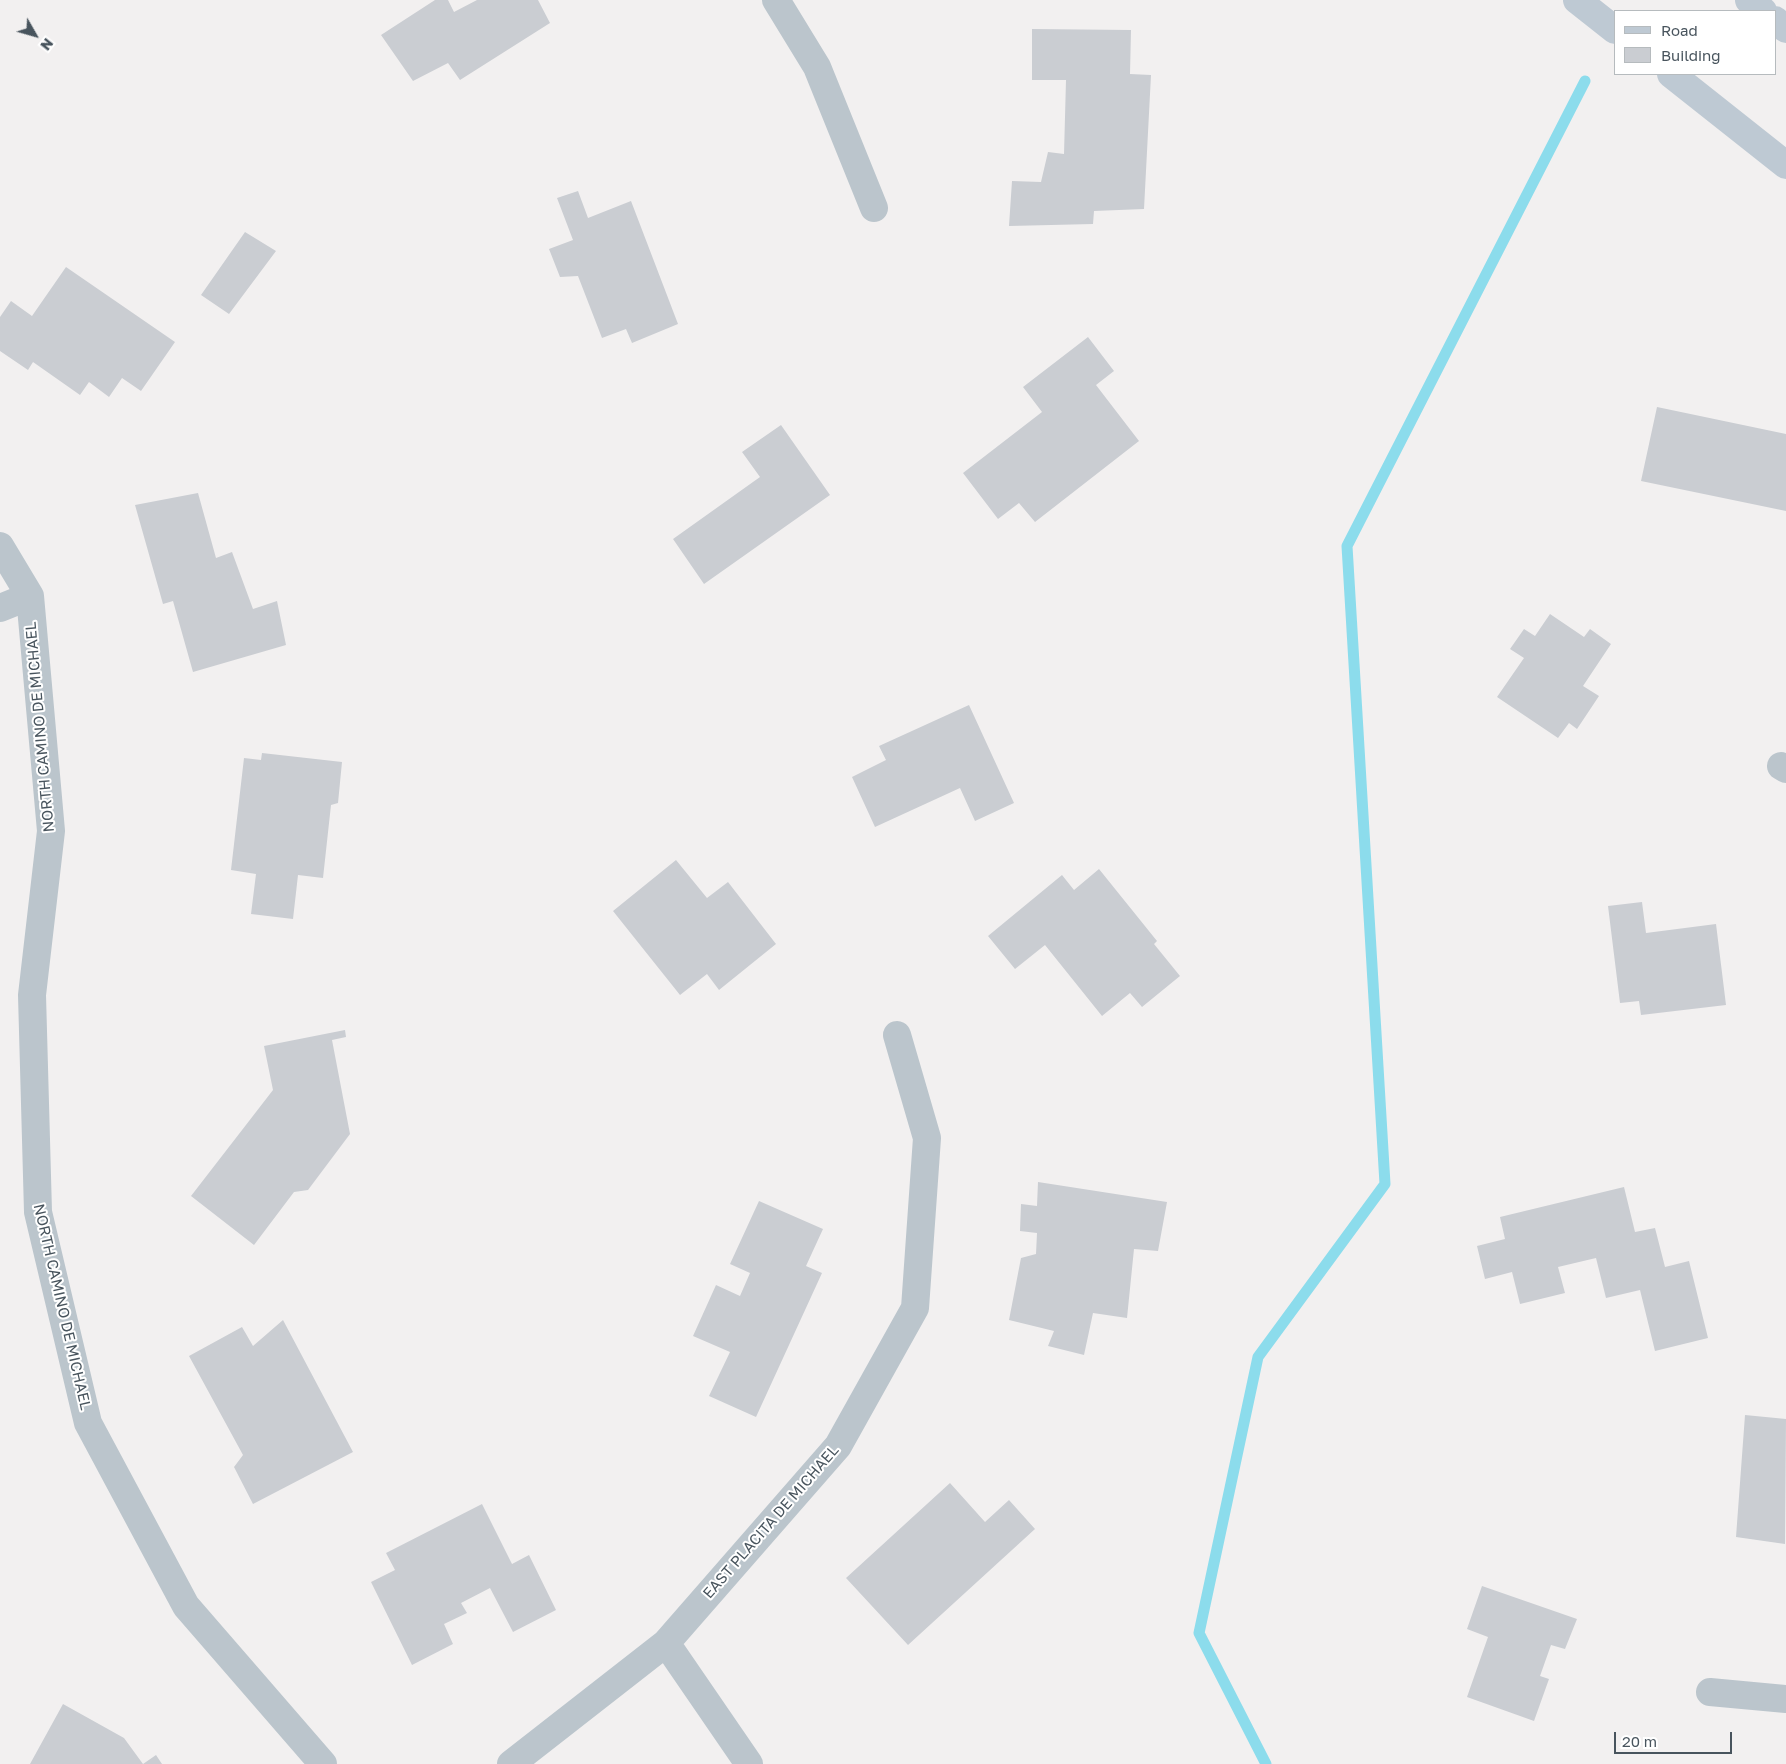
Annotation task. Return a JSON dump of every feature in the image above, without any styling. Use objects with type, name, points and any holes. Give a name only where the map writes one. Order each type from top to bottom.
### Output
[{"type":"main road","points":[[1577,0],[1614,29]]},
{"type":"main road","points":[[1749,0],[1762,10]]},
{"type":"main road","points":[[1776,21],[1786,29]]},
{"type":"main road","points":[[1671,75],[1786,165]]},
{"type":"street","points":[[776,0],[817,67],[874,208]]},
{"type":"street","name":"NORTH CAMINO DE MICHAEL","points":[[0,546],[30,596],[50,831],[32,995],[38,1212],[88,1422],[186,1606],[323,1764]]},
{"type":"street","name":"NORTH CAMINO DE MICHAEL","points":[[0,608],[30,596]]},
{"type":"street","name":"EAST PLACITA DE MICHAEL","points":[[511,1764],[666,1643],[838,1446],[915,1308],[927,1138],[896,1035]]},
{"type":"street","points":[[666,1643],[749,1764]]},
{"type":"street","points":[[1710,1692],[1786,1699]]},
{"type":"building","points":[[435,0],[448,0],[454,12],[477,0],[538,0],[550,23],[460,80],[448,63],[413,81],[381,35]]},
{"type":"building","points":[[1032,29],[1131,30],[1130,74],[1151,75],[1144,209],[1094,211],[1093,224],[1009,226],[1012,181],[1041,182],[1048,152],[1064,154],[1066,80],[1032,80]]},
{"type":"building","points":[[578,191],[588,218],[631,201],[678,324],[632,343],[626,329],[602,338],[578,276],[560,277],[549,249],[573,240],[557,198]]},
{"type":"building","points":[[245,232],[276,251],[229,314],[201,295]]},
{"type":"building","points":[[66,267],[175,342],[141,391],[122,378],[109,397],[89,382],[80,395],[33,362],[28,370],[0,351],[0,317],[11,301],[32,316]]},
{"type":"building","points":[[1088,337],[1114,371],[1096,385],[1139,441],[1035,522],[1019,503],[998,519],[963,473],[1042,412],[1023,387]]},
{"type":"building","points":[[1657,407],[1786,434],[1786,511],[1641,481]]},
{"type":"building","points":[[781,425],[830,495],[704,584],[673,539],[760,477],[742,452]]},
{"type":"building","points":[[198,493],[216,558],[232,552],[253,609],[277,601],[286,645],[193,672],[173,601],[163,604],[135,505]]},
{"type":"building","points":[[1550,614],[1584,637],[1590,629],[1611,644],[1583,686],[1599,696],[1577,729],[1569,723],[1558,738],[1497,697],[1524,658],[1510,649],[1524,629],[1535,636]]},
{"type":"building","points":[[969,705],[1014,803],[975,821],[960,788],[875,827],[852,777],[886,760],[879,746]]},
{"type":"building","points":[[262,753],[342,762],[338,803],[331,805],[323,878],[298,875],[293,919],[251,914],[256,874],[231,870],[244,758],[261,760]]},
{"type":"building","points":[[676,860],[707,898],[728,882],[776,944],[719,990],[707,974],[680,995],[613,911]]},
{"type":"building","points":[[1099,869],[1157,941],[1154,944],[1180,976],[1142,1007],[1130,993],[1102,1016],[1045,945],[1015,969],[988,936],[1062,875],[1074,890]]},
{"type":"building","points":[[1642,902],[1646,933],[1716,924],[1726,1005],[1641,1015],[1639,1001],[1620,1003],[1608,906]]},
{"type":"building","points":[[345,1030],[346,1037],[332,1040],[350,1134],[308,1190],[294,1192],[254,1245],[191,1196],[273,1090],[264,1046]]},
{"type":"building","points":[[1038,1182],[1167,1202],[1158,1251],[1134,1249],[1127,1318],[1093,1313],[1084,1355],[1048,1346],[1054,1331],[1009,1320],[1021,1258],[1036,1254],[1037,1233],[1020,1231],[1021,1204],[1037,1206]]},
{"type":"building","points":[[1624,1187],[1635,1232],[1655,1228],[1665,1267],[1689,1261],[1708,1338],[1655,1351],[1640,1290],[1606,1298],[1596,1258],[1558,1267],[1565,1293],[1520,1304],[1512,1272],[1485,1279],[1477,1246],[1505,1239],[1500,1217]]},
{"type":"building","points":[[759,1201],[823,1229],[806,1266],[822,1273],[756,1417],[709,1396],[730,1352],[693,1336],[716,1285],[740,1296],[750,1273],[730,1264]]},
{"type":"building","points":[[283,1320],[353,1452],[253,1504],[234,1467],[243,1455],[189,1356],[242,1327],[253,1346]]},
{"type":"building","points":[[1745,1415],[1786,1419],[1785,1544],[1736,1537]]},
{"type":"building","points":[[950,1483],[985,1522],[1009,1500],[1035,1529],[908,1645],[846,1578]]},
{"type":"building","points":[[482,1504],[512,1564],[529,1555],[556,1610],[513,1632],[490,1588],[461,1603],[467,1613],[444,1624],[453,1644],[412,1665],[371,1582],[395,1570],[386,1553]]},
{"type":"building","points":[[1482,1586],[1577,1619],[1565,1649],[1551,1645],[1540,1676],[1549,1679],[1534,1721],[1467,1697],[1488,1637],[1467,1629]]},
{"type":"building","points":[[63,1704],[124,1738],[143,1764],[30,1764]]},
{"type":"building","points":[[156,1755],[162,1764],[143,1764]]},
{"type":"waterway","points":[[1266,1764],[1199,1633],[1258,1357],[1385,1184],[1347,546],[1585,81]]}]
